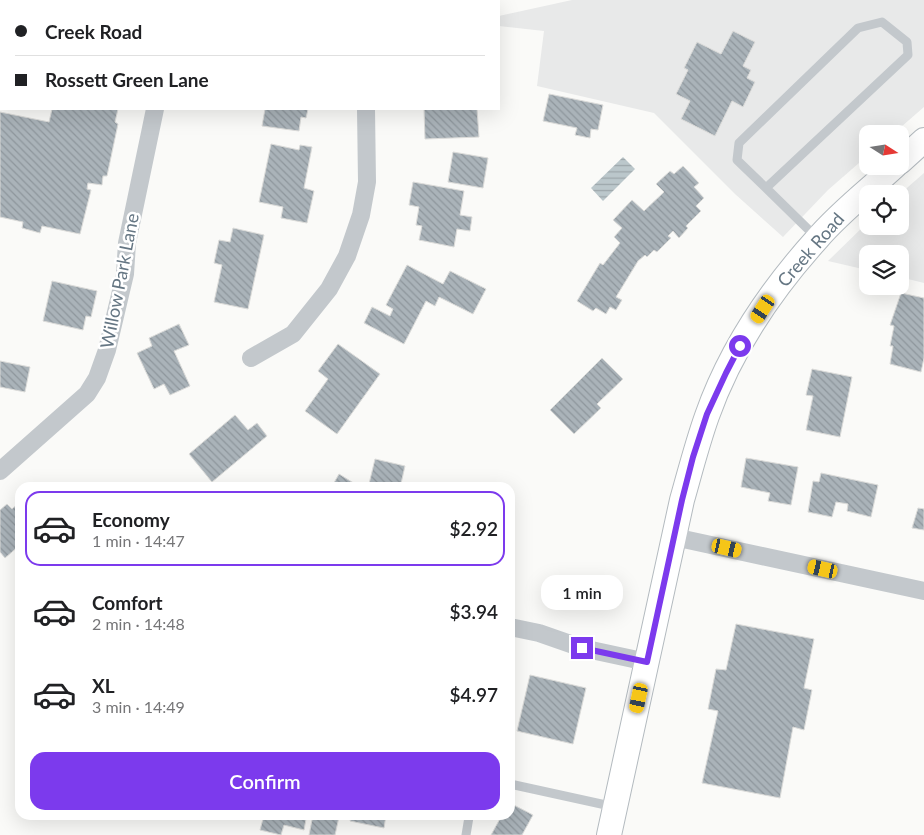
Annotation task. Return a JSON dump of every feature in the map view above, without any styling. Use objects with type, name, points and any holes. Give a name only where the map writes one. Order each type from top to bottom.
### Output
[{"type":"street","name":"Willow Park Lane","points":[[0,471],[87,394],[98,378],[107,350],[125,274],[127,243],[155,110]]},
{"type":"street","points":[[251,358],[293,334],[329,288],[347,256],[361,215],[367,182],[366,110]]},
{"type":"street","points":[[909,154],[924,140]]},
{"type":"street","name":"Creek Road","points":[[609,835],[674,537],[693,457],[707,414],[747,332],[771,297],[817,238],[885,175]]},
{"type":"street","points":[[674,537],[924,591]]},
{"type":"street","points":[[515,628],[539,633],[582,648],[647,662]]},
{"type":"lane","points":[[766,188],[908,55],[907,42],[882,22],[858,28],[740,143],[737,160],[817,238]]},
{"type":"lane","points":[[515,785],[615,807]]},
{"type":"lane","points":[[466,835],[468,820]]},
{"type":"shaded area","points":[[572,0],[924,0],[924,107],[903,125],[859,125],[859,163],[828,190],[783,237],[735,194],[654,113],[537,86],[544,31],[500,26],[500,16]]},
{"type":"shaded area","points":[[623,157],[635,169],[603,201],[591,188]]},
{"type":"shaded area","points":[[924,173],[924,283],[909,279],[909,245],[859,245],[859,268],[828,261],[859,231],[859,235],[909,235],[909,186]]},
{"type":"building","points":[[733,31],[755,42],[743,66],[751,70],[747,78],[755,82],[743,107],[732,101],[715,136],[681,119],[690,101],[676,94],[688,70],[684,68],[697,42],[721,54]]},
{"type":"building","points":[[549,94],[603,105],[598,130],[591,129],[590,138],[575,135],[577,128],[543,121]]},
{"type":"building","points":[[52,110],[118,110],[115,122],[118,124],[107,176],[103,176],[102,185],[88,183],[87,189],[91,190],[80,234],[42,226],[40,233],[22,228],[23,222],[0,217],[0,112],[49,122]]},
{"type":"building","points":[[265,110],[308,110],[306,118],[301,117],[299,131],[262,126]]},
{"type":"building","points":[[424,110],[477,110],[479,137],[425,139]]},
{"type":"building","points":[[271,144],[299,150],[300,145],[312,147],[304,188],[314,191],[307,223],[281,218],[283,207],[259,202]]},
{"type":"building","points":[[453,152],[488,158],[483,188],[448,182]]},
{"type":"building","points":[[683,166],[699,183],[694,187],[704,198],[696,206],[701,211],[686,226],[688,228],[679,238],[673,231],[668,236],[671,238],[657,252],[654,250],[647,257],[645,255],[638,261],[616,297],[622,300],[616,310],[610,307],[606,314],[596,308],[593,311],[577,301],[600,263],[603,265],[620,243],[614,237],[622,228],[613,220],[632,200],[644,211],[664,192],[656,184],[670,171],[674,174]]},
{"type":"building","points":[[413,182],[464,191],[460,215],[472,217],[470,231],[457,229],[454,247],[419,240],[422,226],[416,225],[419,207],[409,205]]},
{"type":"building","points":[[233,228],[264,235],[248,309],[214,302],[222,265],[214,263],[219,240],[230,242]]},
{"type":"building","points":[[407,265],[443,284],[450,271],[486,289],[473,314],[439,297],[435,306],[426,301],[404,344],[364,323],[372,307],[390,316],[393,309],[386,305]]},
{"type":"building","points":[[52,281],[97,291],[91,317],[86,316],[83,330],[43,321]]},
{"type":"building","points":[[900,295],[924,298],[924,358],[921,372],[890,364],[893,346],[890,346],[894,326],[890,325]]},
{"type":"building","points":[[179,324],[189,345],[174,351],[190,386],[170,395],[164,384],[154,389],[137,353],[152,346],[149,338]]},
{"type":"building","points":[[338,344],[380,374],[337,434],[305,411],[328,379],[318,371]]},
{"type":"building","points":[[602,358],[623,379],[597,404],[601,408],[574,434],[550,410]]},
{"type":"building","points":[[0,361],[30,367],[25,392],[0,387]]},
{"type":"building","points":[[812,369],[852,377],[840,437],[806,430],[813,396],[806,395]]},
{"type":"building","points":[[235,415],[248,430],[257,423],[267,436],[212,482],[189,454]]},
{"type":"building","points":[[746,458],[798,467],[791,505],[768,501],[770,493],[741,487]]},
{"type":"building","points":[[375,459],[405,466],[401,482],[369,482]]},
{"type":"building","points":[[821,473],[878,485],[871,517],[847,511],[848,504],[836,502],[832,517],[808,512],[813,481],[819,482]]},
{"type":"building","points":[[339,474],[352,482],[334,482]]},
{"type":"building","points":[[7,504],[12,509],[15,506],[15,549],[5,558],[0,552],[0,510]]},
{"type":"building","points":[[918,508],[924,509],[924,530],[912,528]]},
{"type":"building","points":[[736,624],[814,639],[804,688],[812,690],[804,730],[793,727],[780,798],[702,783],[718,711],[708,709],[716,669],[726,670]]},
{"type":"building","points":[[530,675],[586,688],[573,744],[517,731]]},
{"type":"building","points":[[515,806],[533,815],[522,835],[491,835],[499,820],[515,820]]},
{"type":"building","points":[[263,820],[306,820],[304,830],[284,825],[281,835],[260,830]]},
{"type":"building","points":[[312,820],[338,820],[335,835],[309,835]]},
{"type":"building","points":[[350,820],[385,820],[384,828]]},
{"type":"route","points":[[582,648],[647,662],[693,457],[707,414],[740,346]]}]
